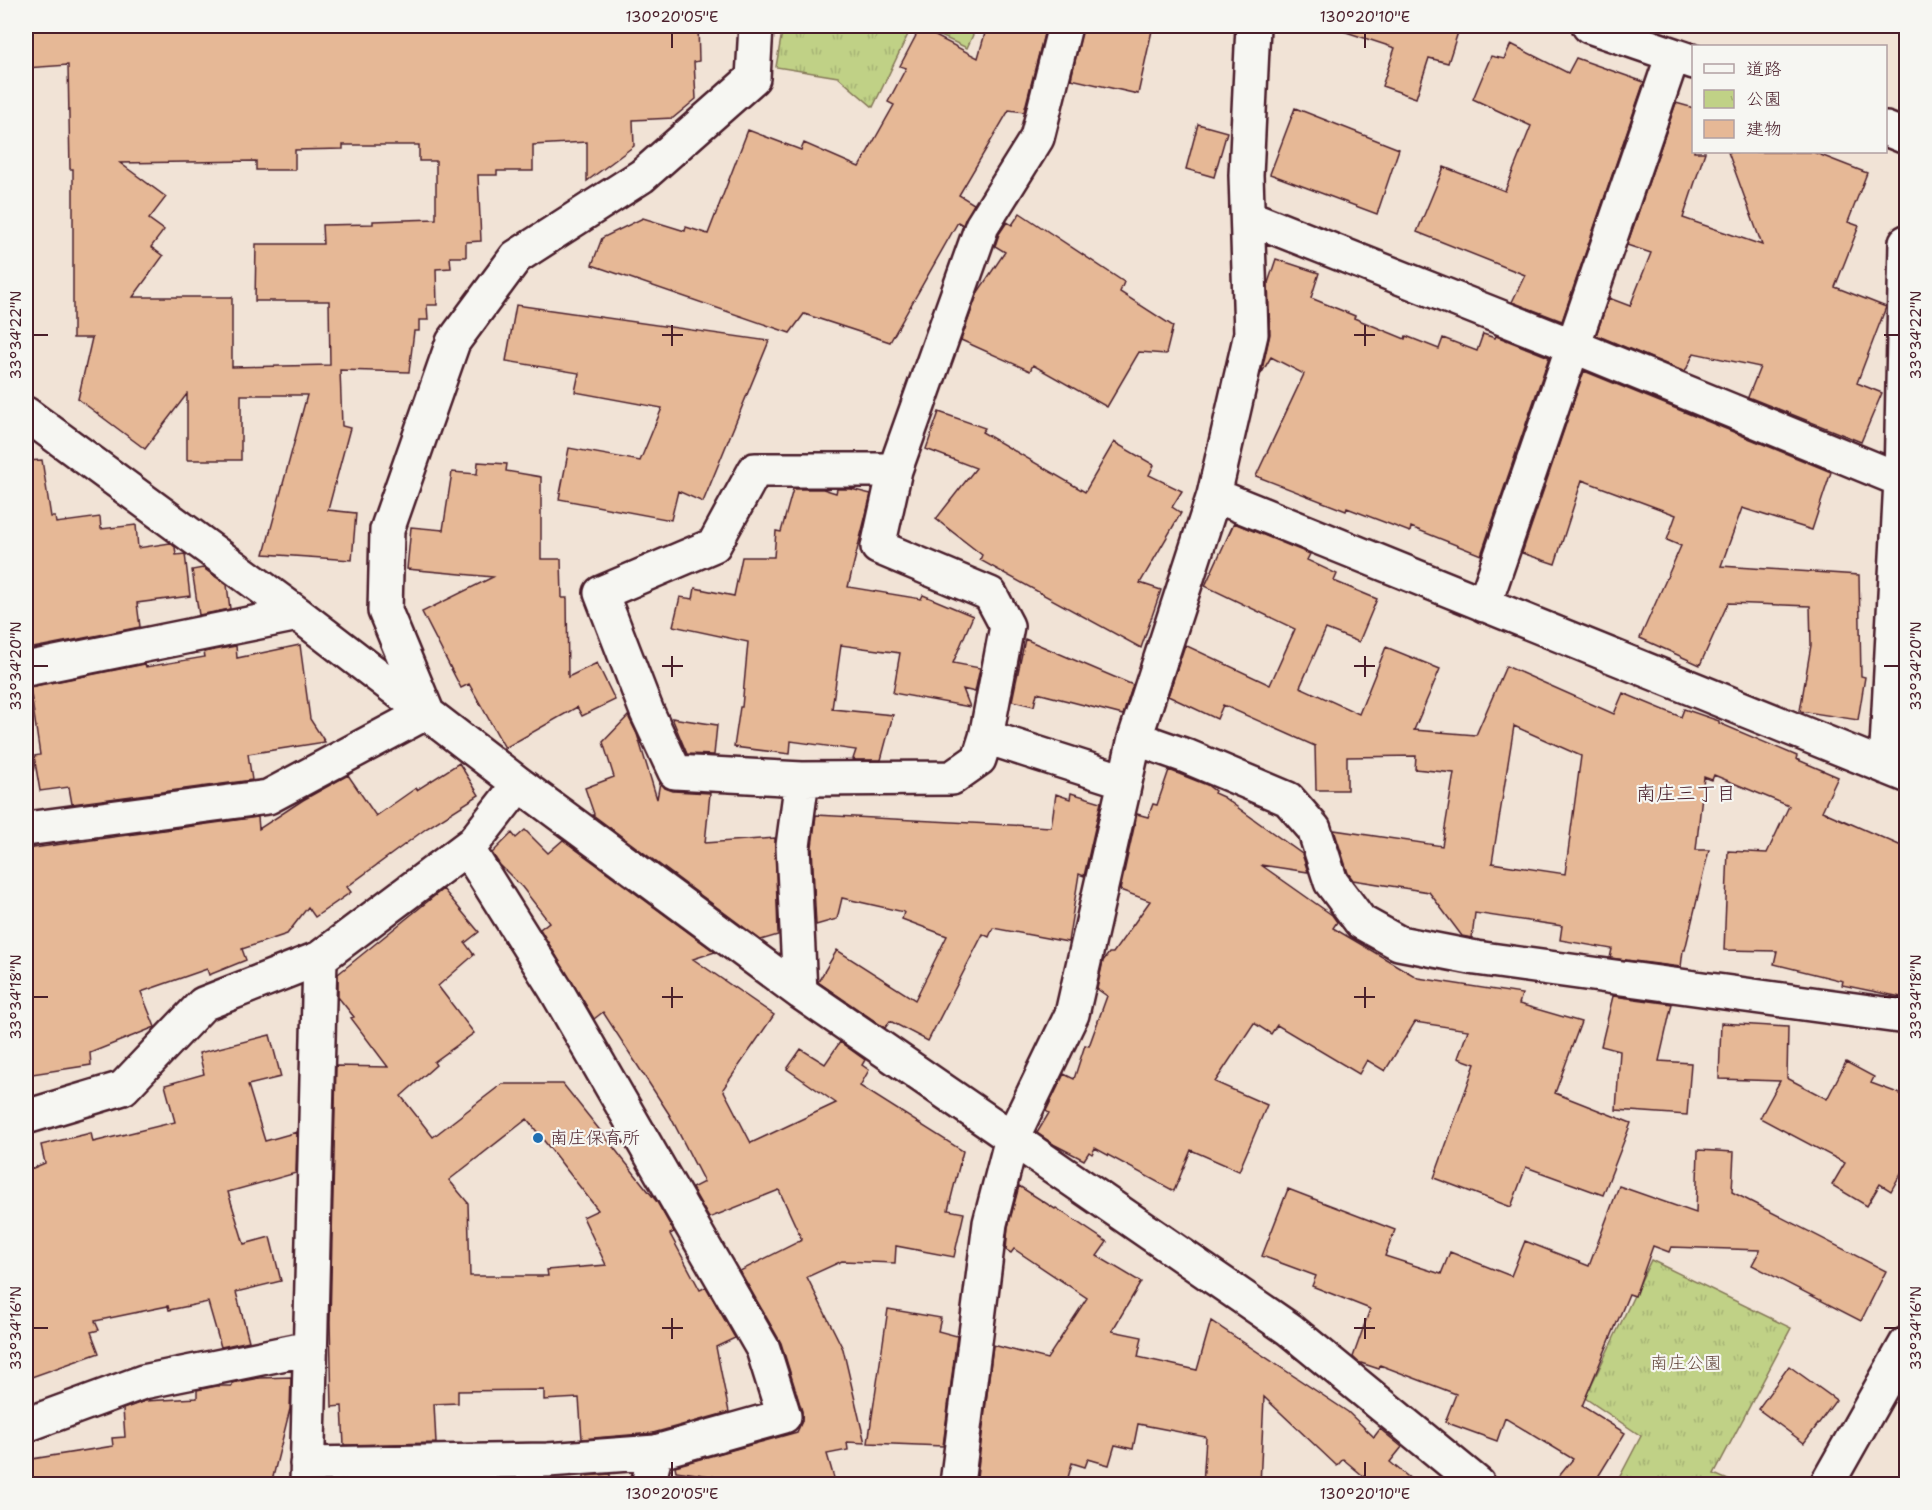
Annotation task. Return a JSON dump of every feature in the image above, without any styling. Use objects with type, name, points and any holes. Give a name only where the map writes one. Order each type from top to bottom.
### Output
[{"type":"street","points":[[427,712],[385,611],[387,530],[453,342],[516,258],[642,176],[753,78],[756,26]]},
{"type":"street","points":[[895,470],[755,470],[714,545],[601,593],[647,712],[675,772],[802,779],[952,778],[979,759],[986,736],[1007,626],[990,594],[878,547],[895,470],[982,226],[1036,138],[1065,26]]},
{"type":"street","points":[[957,1485],[990,1223],[1012,1138],[1072,1014],[1135,738],[1214,495],[1251,334],[1245,175],[1253,26]]},
{"type":"street","points":[[1484,605],[1573,346],[1684,58],[1589,26]]},
{"type":"street","points":[[1887,129],[1906,137]]},
{"type":"street","points":[[1248,217],[1901,480]]},
{"type":"street","points":[[1214,495],[1896,771],[1906,242]]},
{"type":"street","points":[[26,414],[298,614],[519,784],[800,992],[1289,1329],[1478,1485]]},
{"type":"street","points":[[26,669],[298,614]]},
{"type":"street","points":[[26,829],[268,797],[427,712]]},
{"type":"street","points":[[986,736],[1124,781]]},
{"type":"street","points":[[1135,738],[1186,756],[1288,799],[1314,829],[1331,882],[1361,922],[1399,943],[1476,958],[1906,1017]]},
{"type":"street","points":[[800,992],[793,846],[802,779]]},
{"type":"street","points":[[26,1117],[123,1088],[203,1004],[320,958],[473,843],[519,784]]},
{"type":"street","points":[[320,958],[307,1474],[656,1452],[784,1416],[763,1349],[556,990],[467,848]]},
{"type":"street","points":[[1827,1485],[1906,1344]]},
{"type":"street","points":[[26,1425],[143,1383],[310,1348]]},
{"type":"street","points":[[648,1485],[656,1452]]},
{"type":"green space","points":[[783,26],[912,26],[873,107],[838,77],[776,67]]},
{"type":"green space","points":[[919,26],[977,26],[967,48]]},
{"type":"green space","name":"南庄公園","points":[[1651,1260],[1791,1328],[1714,1474],[1737,1484],[1616,1484],[1641,1436],[1585,1398]]},
{"type":"building","points":[[26,26],[698,26],[699,61],[694,62],[696,99],[673,118],[633,120],[634,146],[587,181],[587,142],[533,145],[533,171],[497,171],[497,175],[478,175],[481,241],[466,242],[466,257],[450,257],[451,268],[436,269],[437,305],[427,305],[428,320],[419,320],[419,331],[414,331],[409,372],[340,370],[342,426],[350,428],[328,510],[356,513],[352,560],[264,554],[307,395],[241,395],[241,460],[187,460],[187,394],[145,449],[78,399],[92,338],[73,338],[73,169],[70,169],[68,65],[26,68]],"holes":[[[343,145],[419,145],[419,161],[436,161],[436,219],[322,225],[323,244],[256,244],[255,301],[329,301],[330,365],[232,367],[232,297],[133,297],[163,256],[151,247],[164,230],[149,219],[166,197],[120,163],[256,161],[256,170],[295,170],[295,150],[343,149]]]},
{"type":"building","points":[[987,26],[1046,26],[1024,112],[1009,110],[959,195],[974,204],[963,225],[958,222],[890,342],[804,314],[790,333],[592,265],[602,238],[643,218],[685,231],[686,227],[708,234],[748,130],[801,150],[804,143],[859,167],[894,105],[888,102],[906,68],[900,66],[920,28],[978,58]]},
{"type":"building","points":[[1083,26],[1153,26],[1138,94],[1071,79]]},
{"type":"building","points":[[1344,26],[1460,26],[1448,63],[1429,58],[1416,98],[1382,86],[1395,48],[1343,31]]},
{"type":"building","points":[[1511,44],[1568,73],[1576,58],[1644,82],[1562,321],[1512,302],[1525,275],[1417,232],[1444,167],[1505,191],[1531,126],[1473,99],[1491,56],[1504,59]]},
{"type":"building","points":[[1676,103],[1692,107],[1692,153],[1705,153],[1683,218],[1762,245],[1728,153],[1816,153],[1867,173],[1848,222],[1859,226],[1835,287],[1886,307],[1857,383],[1882,393],[1861,442],[1748,397],[1760,367],[1694,353],[1685,372],[1596,335],[1609,298],[1630,306],[1651,253],[1627,245]]},
{"type":"building","points":[[1295,108],[1399,149],[1377,214],[1270,174]]},
{"type":"building","points":[[1198,124],[1227,132],[1214,177],[1186,169]]},
{"type":"building","points":[[1020,213],[1124,282],[1120,292],[1173,326],[1166,354],[1139,352],[1107,407],[1033,365],[1030,371],[961,340],[978,292],[1005,252],[995,246],[999,234],[1007,222],[1012,225]]},
{"type":"building","points":[[1276,259],[1319,273],[1311,298],[1405,339],[1406,336],[1439,349],[1443,338],[1477,351],[1483,334],[1495,338],[1496,336],[1549,357],[1481,555],[1411,527],[1410,532],[1347,508],[1346,511],[1256,476],[1304,374],[1271,357],[1261,374],[1270,334],[1268,283]]},
{"type":"building","points":[[516,305],[769,341],[703,502],[678,491],[671,520],[559,499],[569,448],[640,461],[662,408],[575,392],[579,373],[506,361]]},
{"type":"building","points":[[1584,371],[1831,472],[1812,530],[1742,508],[1721,566],[1859,575],[1861,676],[1865,677],[1858,720],[1800,711],[1811,645],[1810,606],[1728,603],[1700,665],[1640,638],[1681,546],[1667,540],[1676,515],[1582,480],[1555,564],[1522,553]]},
{"type":"building","points":[[939,412],[985,428],[982,432],[1085,492],[1114,442],[1154,465],[1149,475],[1182,491],[1172,507],[1181,513],[1140,583],[1161,590],[1141,648],[980,560],[982,555],[936,519],[976,468],[926,449]]},
{"type":"building","points":[[42,460],[51,517],[55,517],[56,523],[100,517],[101,529],[136,525],[138,548],[170,543],[175,547],[176,555],[185,554],[190,596],[137,603],[140,627],[28,649],[26,461]]},
{"type":"building","points":[[478,462],[507,464],[506,471],[541,477],[541,559],[561,559],[562,598],[567,598],[568,677],[597,663],[615,700],[582,716],[577,707],[505,748],[469,684],[461,688],[422,612],[493,577],[407,569],[411,527],[443,530],[452,472],[477,474]]},
{"type":"building","points":[[793,489],[823,489],[836,493],[837,489],[851,489],[871,494],[848,587],[921,599],[923,595],[973,616],[953,663],[980,668],[975,692],[963,689],[970,707],[893,693],[900,653],[841,645],[832,709],[893,715],[881,760],[856,760],[853,759],[856,750],[791,741],[790,754],[734,747],[740,707],[742,707],[748,642],[673,626],[680,597],[693,599],[695,588],[734,596],[742,557],[774,557],[776,531],[781,532]]},
{"type":"building","points":[[1234,523],[1310,554],[1307,560],[1337,574],[1334,581],[1377,599],[1359,642],[1326,629],[1300,687],[1359,714],[1386,647],[1440,669],[1414,730],[1476,735],[1506,666],[1614,714],[1623,693],[1681,717],[1684,709],[1719,721],[1719,723],[1797,756],[1796,759],[1838,777],[1822,811],[1906,848],[1906,998],[1842,985],[1843,981],[1774,964],[1777,951],[1724,950],[1728,851],[1767,853],[1789,806],[1714,775],[1712,780],[1704,777],[1696,850],[1709,850],[1685,950],[1683,950],[1681,967],[1610,958],[1612,949],[1560,940],[1562,926],[1475,913],[1472,938],[1462,936],[1429,892],[1353,880],[1348,873],[1334,830],[1442,846],[1454,773],[1415,769],[1416,756],[1347,757],[1347,790],[1316,790],[1315,746],[1223,705],[1217,719],[1168,696],[1185,645],[1270,685],[1295,629],[1205,586]],"holes":[[[1514,726],[1581,756],[1565,874],[1492,863]]]},
{"type":"building","points":[[203,568],[227,585],[230,609],[199,615],[192,570]]},
{"type":"building","points":[[1025,639],[1133,685],[1123,715],[1037,693],[1034,706],[1012,701]]},
{"type":"building","points":[[300,645],[310,719],[325,742],[248,754],[252,780],[72,804],[69,787],[40,791],[34,756],[40,755],[30,687],[145,664],[146,667],[205,657],[204,652],[236,646],[237,658]]},
{"type":"building","points":[[628,716],[637,734],[657,799],[660,782],[665,788],[673,791],[710,793],[705,843],[775,838],[778,935],[761,940],[593,815],[585,788],[614,777],[603,742]]},
{"type":"building","points":[[672,718],[717,725],[714,755],[687,754]]},
{"type":"building","points":[[459,763],[479,795],[427,828],[347,887],[351,892],[315,917],[308,907],[287,934],[242,949],[246,960],[209,975],[207,969],[141,992],[155,1027],[90,1053],[91,1065],[26,1075],[26,849],[258,817],[259,829],[303,800],[348,775],[376,816],[416,788],[417,790]]},
{"type":"building","points":[[1169,770],[1207,785],[1215,791],[1214,793],[1223,797],[1302,854],[1308,872],[1261,865],[1332,915],[1337,922],[1333,928],[1418,978],[1522,994],[1519,1004],[1581,1022],[1555,1093],[1631,1123],[1603,1195],[1526,1167],[1511,1207],[1434,1178],[1475,1064],[1458,1058],[1468,1030],[1415,1022],[1385,1071],[1367,1060],[1359,1074],[1277,1025],[1271,1034],[1254,1023],[1215,1082],[1267,1105],[1239,1171],[1191,1150],[1174,1191],[1095,1148],[1092,1154],[1089,1152],[1084,1160],[1037,1133],[1049,1113],[1046,1111],[1064,1074],[1074,1079],[1085,1045],[1089,1046],[1107,996],[1097,989],[1103,961],[1109,953],[1113,953],[1150,901],[1120,890],[1137,814],[1148,817],[1153,804],[1157,805]]},
{"type":"building","points":[[1071,793],[1101,802],[1084,876],[1079,874],[1068,942],[993,928],[989,937],[983,934],[928,1041],[890,1021],[885,1028],[818,982],[837,950],[915,1000],[947,936],[902,919],[904,912],[842,898],[837,919],[816,925],[812,847],[816,815],[1051,827],[1056,794],[1070,799]]},
{"type":"building","points":[[525,830],[548,853],[563,840],[715,952],[693,959],[774,1015],[723,1089],[751,1143],[836,1103],[787,1069],[801,1049],[825,1064],[840,1042],[865,1060],[862,1065],[869,1070],[860,1086],[963,1151],[948,1210],[964,1213],[954,1257],[896,1246],[895,1263],[842,1261],[807,1277],[843,1349],[865,1443],[847,1442],[848,1450],[827,1454],[836,1485],[717,1485],[716,1477],[676,1471],[675,1466],[797,1432],[802,1421],[802,1411],[781,1343],[740,1271],[802,1240],[779,1190],[709,1218],[692,1188],[704,1182],[669,1114],[603,1012],[594,1019],[540,929],[549,922],[492,853],[512,833],[516,838]]},
{"type":"building","points":[[443,889],[479,932],[465,943],[474,955],[438,986],[474,1033],[434,1062],[436,1065],[401,1096],[433,1137],[502,1084],[563,1084],[657,1202],[674,1232],[670,1234],[700,1290],[706,1287],[735,1338],[716,1347],[729,1412],[653,1433],[582,1439],[579,1398],[544,1400],[544,1390],[458,1391],[458,1403],[434,1404],[436,1443],[344,1445],[342,1406],[332,1407],[330,1322],[336,1066],[388,1067],[338,997],[338,974]],"holes":[[[527,1119],[598,1210],[583,1217],[606,1265],[547,1270],[548,1276],[470,1276],[468,1203],[449,1180]]]},
{"type":"building","points":[[1613,996],[1672,1004],[1659,1061],[1691,1063],[1687,1115],[1616,1110],[1620,1051],[1601,1046]]},
{"type":"building","points":[[1721,1023],[1788,1027],[1787,1078],[1827,1099],[1846,1062],[1874,1077],[1871,1083],[1906,1096],[1906,1164],[1891,1191],[1880,1184],[1867,1206],[1832,1185],[1845,1163],[1760,1118],[1780,1081],[1719,1079]]},
{"type":"building","points":[[270,1035],[281,1077],[248,1085],[265,1141],[297,1132],[296,1173],[228,1192],[244,1244],[270,1237],[281,1281],[236,1292],[249,1341],[221,1347],[208,1302],[169,1310],[168,1306],[95,1321],[99,1330],[91,1332],[99,1353],[26,1379],[26,1171],[45,1163],[41,1145],[91,1133],[93,1142],[175,1122],[165,1085],[204,1074],[199,1053]]},
{"type":"building","points":[[1698,1150],[1734,1152],[1732,1192],[1886,1271],[1861,1321],[1752,1265],[1760,1250],[1671,1247],[1669,1252],[1653,1246],[1635,1296],[1629,1294],[1582,1406],[1625,1433],[1593,1485],[1552,1485],[1573,1459],[1505,1418],[1497,1441],[1445,1422],[1456,1394],[1380,1365],[1379,1369],[1358,1362],[1353,1357],[1370,1309],[1312,1286],[1316,1276],[1262,1256],[1288,1189],[1395,1230],[1385,1256],[1441,1274],[1450,1252],[1511,1276],[1525,1241],[1589,1266],[1619,1186],[1696,1213]]},
{"type":"building","points":[[1019,1186],[1107,1242],[1097,1256],[1141,1282],[1112,1331],[1142,1337],[1138,1357],[1197,1370],[1211,1321],[1348,1412],[1374,1437],[1380,1429],[1402,1447],[1390,1462],[1418,1485],[1374,1485],[1343,1459],[1337,1466],[1264,1397],[1260,1485],[1203,1485],[1206,1437],[1138,1424],[1133,1449],[1115,1445],[1109,1465],[1088,1459],[1085,1467],[1072,1463],[1066,1485],[976,1485],[993,1345],[1047,1359],[1087,1298],[1014,1249],[1011,1253],[1006,1250],[1008,1227]]},
{"type":"building","points":[[888,1309],[941,1318],[938,1331],[957,1336],[943,1446],[868,1443]]},
{"type":"building","points":[[1789,1366],[1836,1400],[1804,1443],[1758,1409]]},
{"type":"building","points":[[291,1377],[290,1409],[271,1485],[26,1485],[26,1460],[113,1446],[112,1438],[125,1437],[123,1409],[145,1401],[197,1398],[197,1390],[232,1386],[232,1383],[259,1378]]},
{"type":"building","points":[[610,1474],[610,1485],[584,1485],[584,1476]]},
{"type":"building","points":[[438,1481],[438,1485],[362,1485],[362,1482]]},
{"type":"place","name":"南庄保育所","points":[[538,1138]]},
{"type":"district","name":"南庄三丁目","points":[[1686,793]]}]
